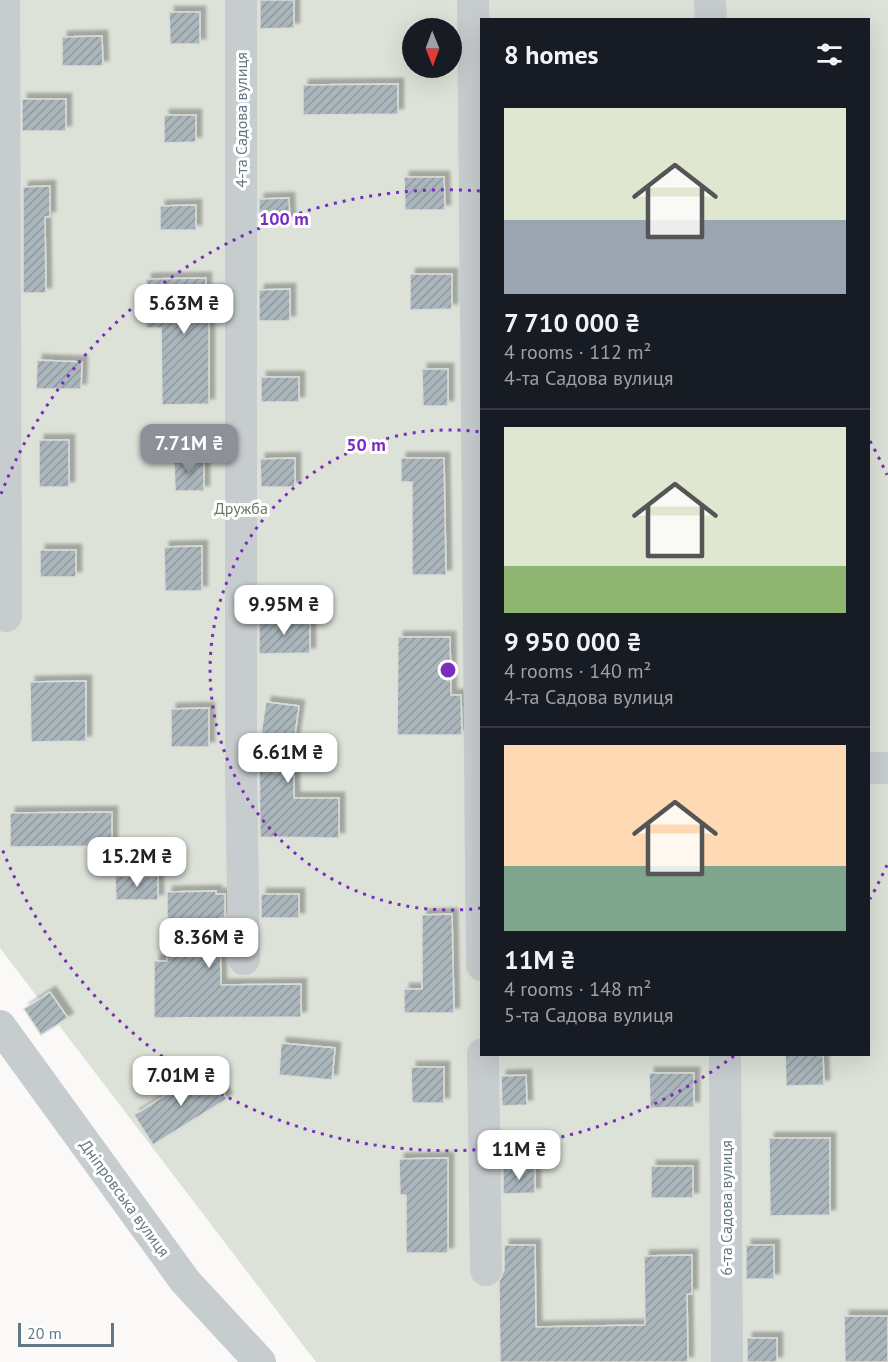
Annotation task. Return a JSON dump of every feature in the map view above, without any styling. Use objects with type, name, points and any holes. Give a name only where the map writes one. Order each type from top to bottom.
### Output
[{"type":"street","points":[[4,0],[6,616]]},
{"type":"street","name":"4-та Садова вулиця","points":[[241,0],[241,771],[244,959]]},
{"type":"street","points":[[473,0],[480,751]]},
{"type":"street","points":[[710,0],[711,18]]},
{"type":"street","points":[[870,768],[888,768]]},
{"type":"street","name":"Дніпровська вулиця","points":[[0,1026],[185,1281],[260,1362]]},
{"type":"street","points":[[483,1056],[486,1270]]},
{"type":"street","name":"6-та Садова вулиця","points":[[725,1056],[727,1362]]},
{"type":"green space","name":"Дружба","points":[[0,0],[888,0],[888,1362],[316,1362],[0,948]]},
{"type":"building","points":[[260,0],[294,0],[294,28],[260,29]]},
{"type":"building","points":[[169,12],[200,12],[200,44],[170,44]]},
{"type":"building","points":[[102,36],[103,66],[62,66],[62,37]]},
{"type":"building","points":[[398,84],[398,114],[303,115],[303,85]]},
{"type":"building","points":[[22,99],[66,99],[66,131],[22,131]]},
{"type":"building","points":[[164,115],[196,115],[196,142],[164,143]]},
{"type":"building","points":[[404,177],[444,177],[445,210],[405,210]]},
{"type":"building","points":[[50,186],[50,217],[45,217],[46,293],[23,293],[23,187]]},
{"type":"building","points":[[289,198],[290,226],[259,226],[259,199]]},
{"type":"building","points":[[196,205],[196,230],[160,230],[160,206]]},
{"type":"building","points":[[410,274],[452,274],[452,309],[410,310]]},
{"type":"building","points":[[206,278],[206,291],[223,290],[223,322],[209,322],[209,404],[162,405],[161,328],[146,328],[146,279]]},
{"type":"building","points":[[290,289],[290,321],[259,321],[259,290]]},
{"type":"building","points":[[37,360],[82,362],[81,389],[36,389]]},
{"type":"building","points":[[422,369],[448,369],[448,406],[423,406]]},
{"type":"building","points":[[261,377],[299,377],[299,402],[261,402]]},
{"type":"building","points":[[39,440],[69,440],[69,487],[39,487]]},
{"type":"building","points":[[295,458],[295,487],[261,487],[260,459]]},
{"type":"building","points":[[401,458],[444,458],[446,575],[412,575],[412,482],[401,482]]},
{"type":"building","points":[[204,459],[204,491],[175,491],[174,460]]},
{"type":"building","points":[[202,546],[202,591],[165,591],[164,547]]},
{"type":"building","points":[[40,550],[76,550],[76,577],[40,577]]},
{"type":"building","points":[[259,619],[310,619],[310,653],[259,654]]},
{"type":"building","points":[[398,637],[450,637],[451,695],[461,695],[462,735],[397,735]]},
{"type":"building","points":[[86,681],[86,741],[31,742],[30,682]]},
{"type":"building","points":[[266,702],[299,706],[289,776],[294,776],[294,798],[339,798],[339,838],[260,837],[259,747]]},
{"type":"building","points":[[209,708],[209,747],[171,747],[171,709]]},
{"type":"building","points":[[112,812],[112,846],[10,847],[10,813]]},
{"type":"building","points":[[115,876],[158,876],[158,900],[116,900]]},
{"type":"building","points":[[216,891],[216,894],[225,894],[225,918],[220,918],[221,985],[301,984],[301,1017],[154,1018],[154,961],[167,961],[167,892]]},
{"type":"building","points":[[261,894],[299,894],[299,918],[261,918]]},
{"type":"building","points":[[452,914],[454,1013],[404,1013],[404,989],[422,989],[422,915]]},
{"type":"building","points":[[50,992],[68,1018],[41,1035],[24,1009]]},
{"type":"building","points":[[281,1043],[335,1048],[332,1080],[279,1075]]},
{"type":"building","points":[[785,1056],[823,1056],[824,1085],[786,1086]]},
{"type":"building","points":[[411,1067],[444,1067],[444,1103],[412,1103]]},
{"type":"building","points":[[208,1068],[227,1099],[153,1145],[134,1115]]},
{"type":"building","points":[[649,1073],[694,1073],[694,1107],[650,1108]]},
{"type":"building","points":[[526,1075],[527,1105],[502,1106],[501,1076]]},
{"type":"building","points":[[769,1138],[830,1138],[830,1215],[770,1216]]},
{"type":"building","points":[[448,1158],[448,1253],[406,1253],[406,1195],[400,1195],[399,1159]]},
{"type":"building","points":[[651,1166],[693,1166],[693,1198],[651,1198]]},
{"type":"building","points":[[503,1168],[535,1168],[535,1193],[503,1194]]},
{"type":"building","points":[[504,1245],[535,1245],[536,1327],[645,1325],[644,1256],[692,1255],[692,1294],[687,1294],[688,1362],[500,1362],[499,1282],[504,1270]]},
{"type":"building","points":[[746,1245],[774,1245],[774,1279],[746,1279]]},
{"type":"building","points":[[844,1316],[888,1316],[888,1362],[845,1362]]},
{"type":"building","points":[[747,1338],[777,1338],[777,1362],[747,1362]]}]
